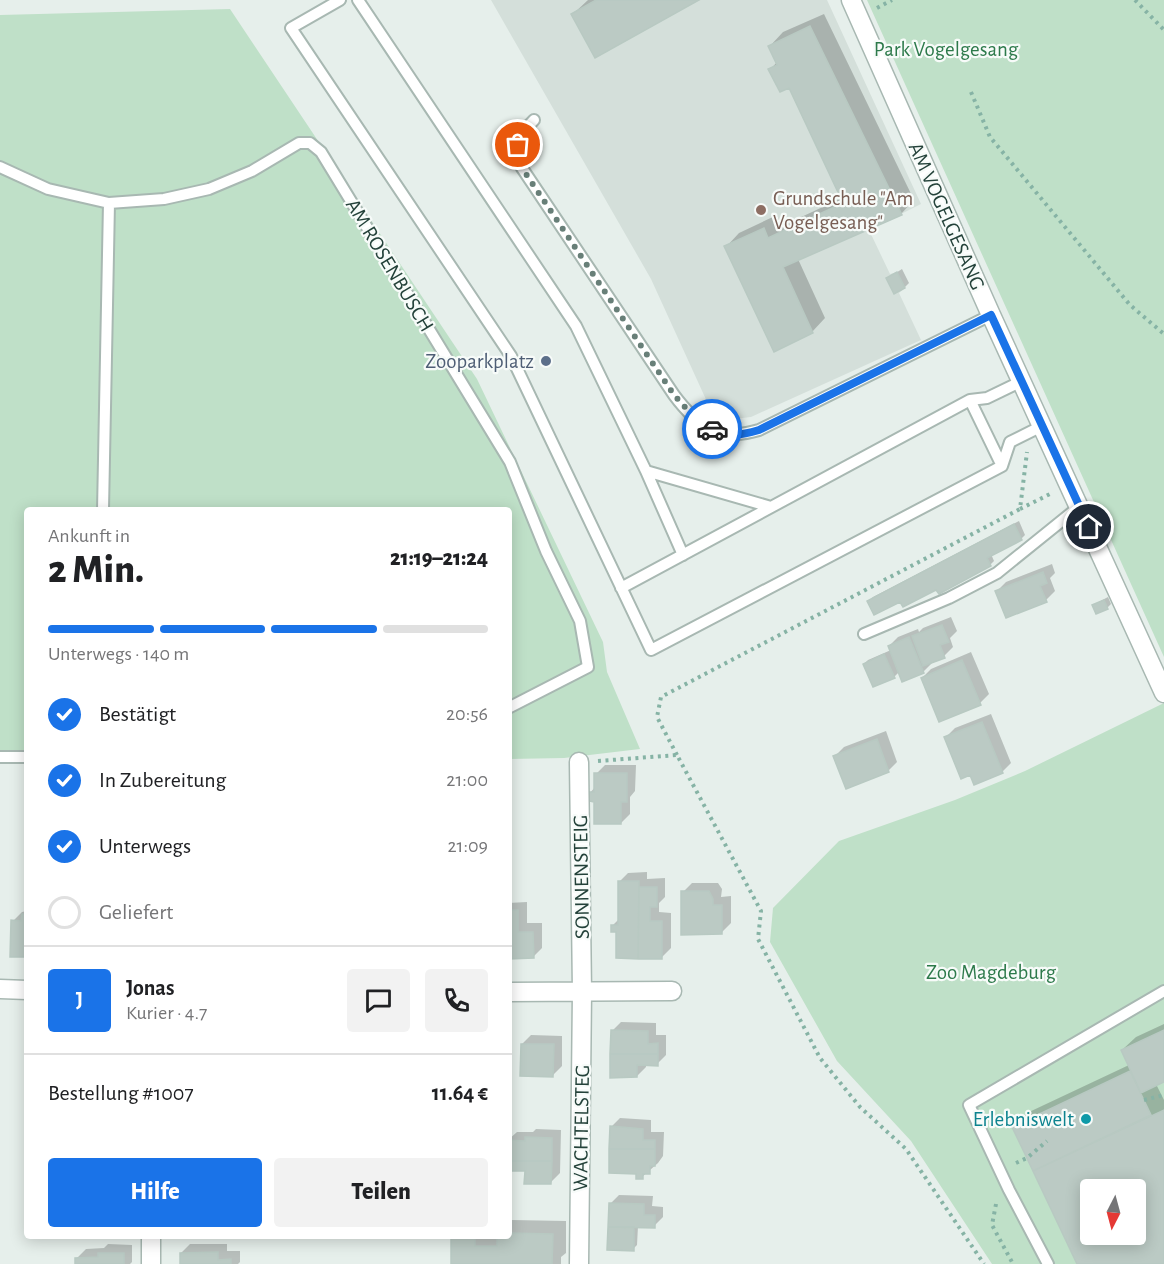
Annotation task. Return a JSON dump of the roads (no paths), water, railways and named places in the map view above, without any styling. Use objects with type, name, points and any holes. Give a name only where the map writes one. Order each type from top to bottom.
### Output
[{"type":"street","name":"AM VOGELGESANG","points":[[851,0],[991,315],[1164,693]]},
{"type":"street","name":"SONNENSTEIG","points":[[579,762],[582,992]]},
{"type":"street","points":[[0,989],[24,990]]},
{"type":"street","points":[[512,992],[672,991]]},
{"type":"street","name":"WACHTELSTEG","points":[[579,1264],[582,992]]},
{"type":"street","points":[[151,1239],[152,1264]]},
{"type":"lane","points":[[340,0],[291,28],[511,356],[651,650],[1002,466],[1010,442],[1042,426]]},
{"type":"lane","points":[[358,0],[576,326],[646,471],[683,555]]},
{"type":"lane","points":[[534,120],[521,133],[518,140],[517,156],[522,168],[674,395],[700,422],[717,432],[738,435],[759,430],[991,315]]},
{"type":"lane","name":"AM ROSENBUSCH","points":[[0,167],[48,189],[109,203],[164,199],[209,189],[252,171],[299,143],[308,143],[321,152],[510,462],[546,551],[580,621],[588,667],[512,706]]},
{"type":"lane","points":[[103,507],[109,203]]},
{"type":"lane","points":[[621,588],[970,400],[987,398],[1022,381]]},
{"type":"lane","points":[[970,400],[1002,466]]},
{"type":"lane","points":[[646,471],[771,507]]},
{"type":"lane","points":[[864,634],[949,598],[998,573],[1080,506]]},
{"type":"lane","points":[[0,757],[24,757]]},
{"type":"lane","points":[[1048,1264],[1009,1190],[969,1105],[1164,991]]},
{"type":"place","name":"Grundschule \"Am Vogelgesang\"","points":[[761,210]]},
{"type":"place","name":"Zooparkplatz","points":[[546,361]]},
{"type":"place","name":"Erlebniswelt","points":[[1086,1119]]},
{"type":"park label","name":"Park Vogelgesang","points":[[946,49]]},
{"type":"park label","name":"Zoo Magdeburg","points":[[991,972]]}]
